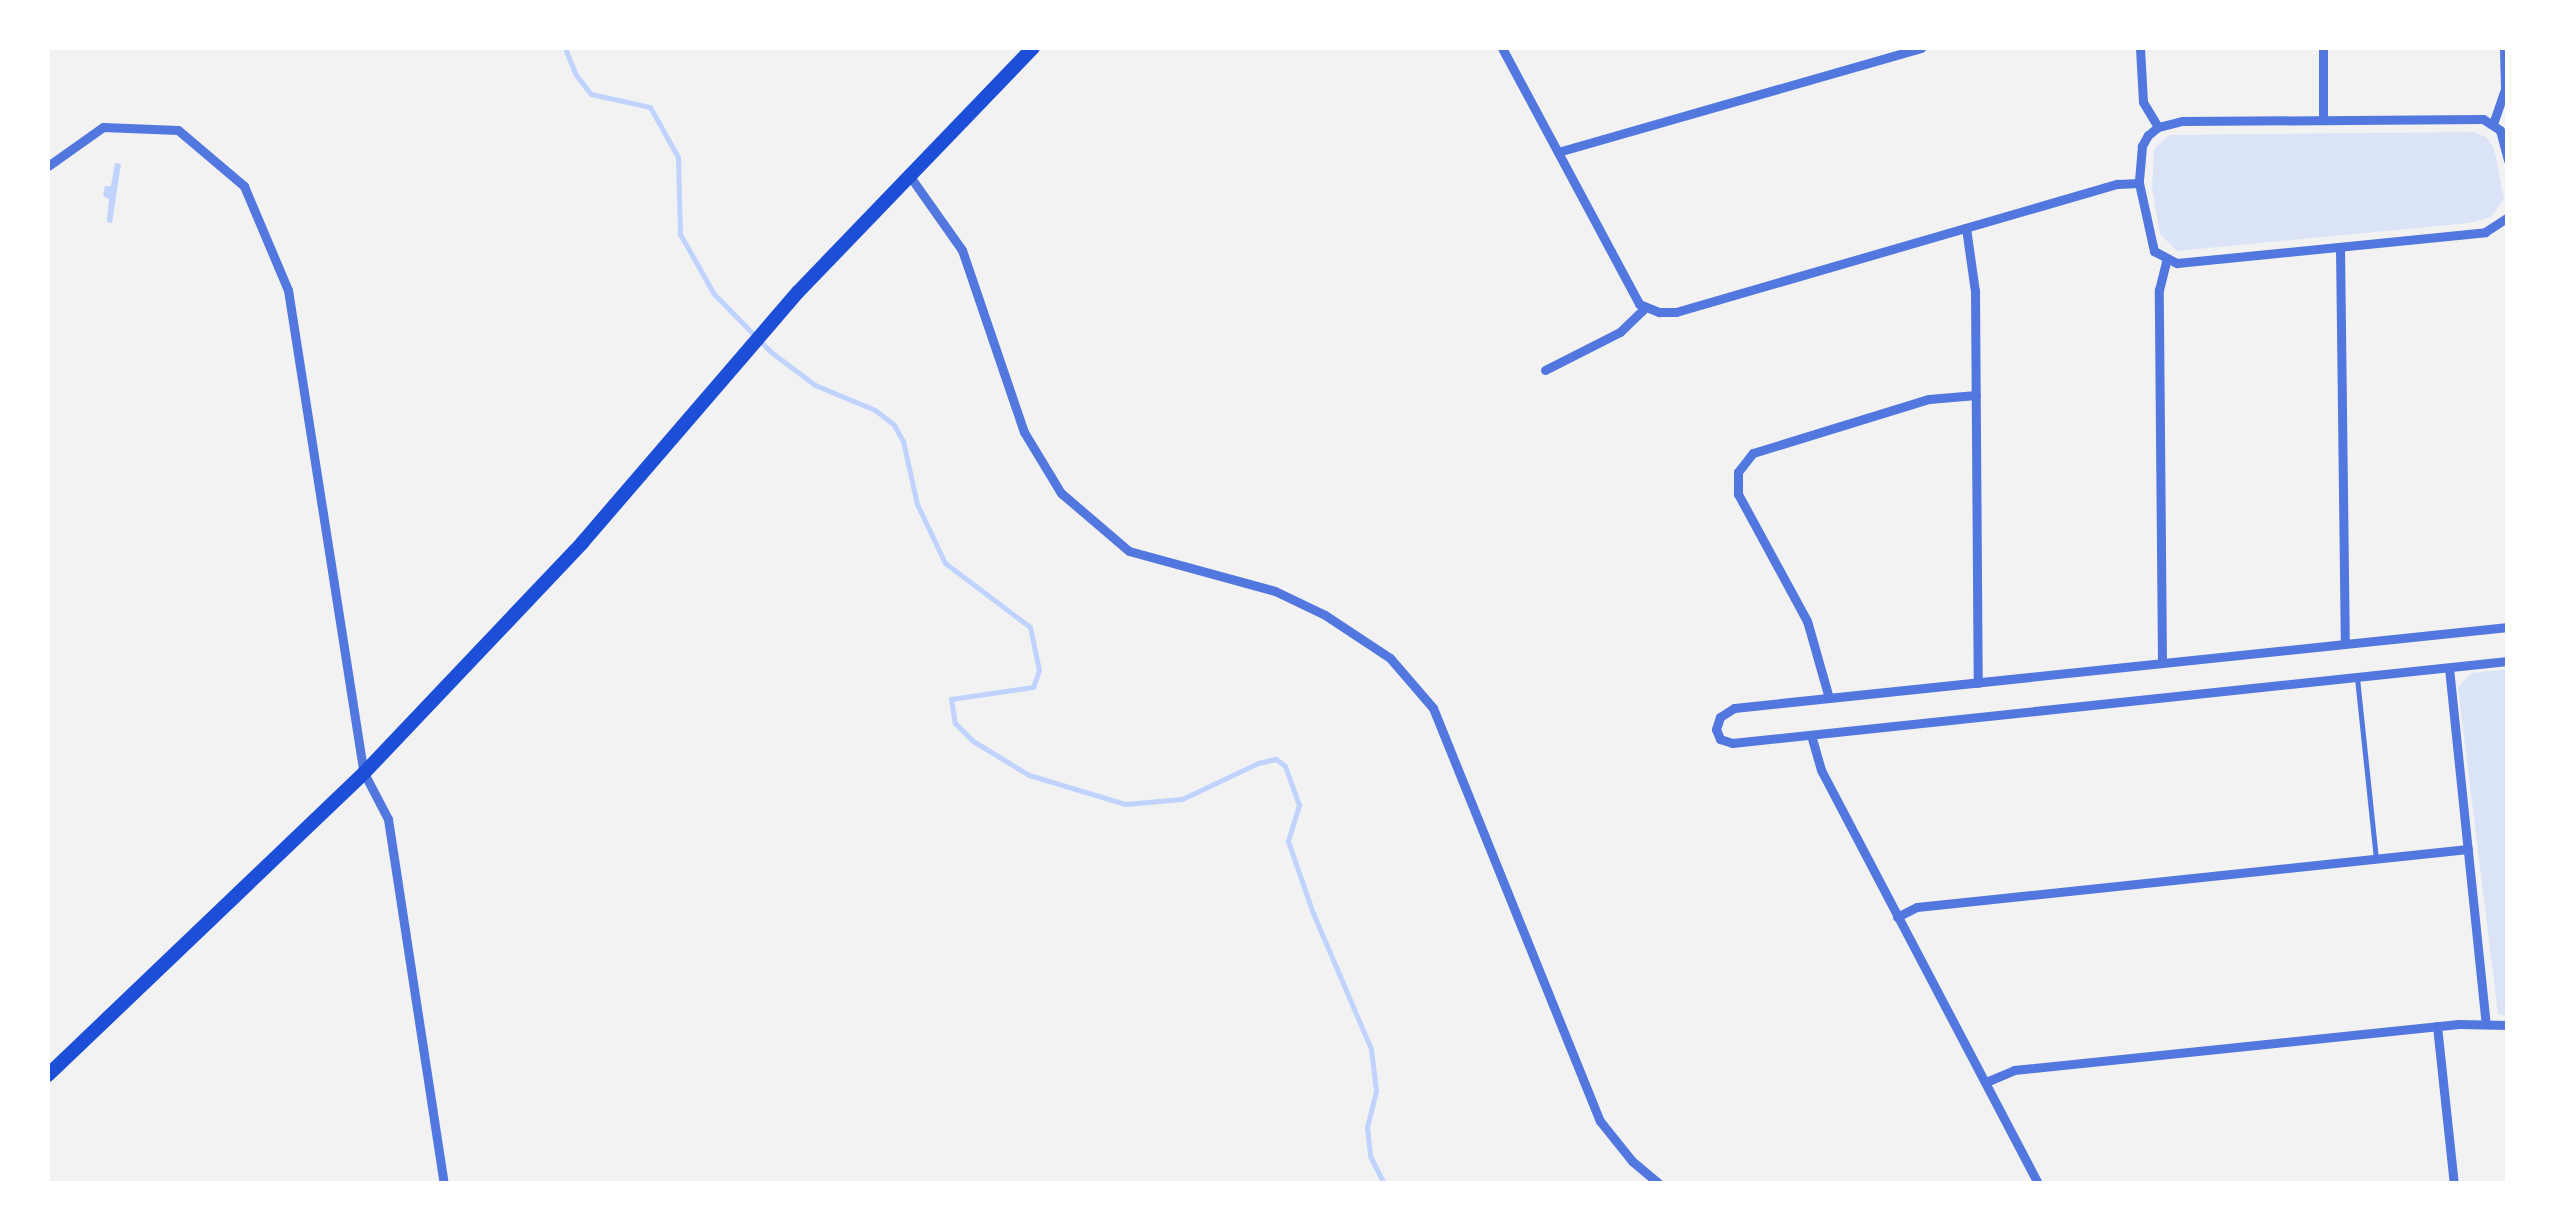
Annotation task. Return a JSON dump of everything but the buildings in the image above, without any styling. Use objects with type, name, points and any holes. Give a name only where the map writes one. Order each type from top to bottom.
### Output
[{"type":"main road","points":[[48,1075],[364,773],[582,543],[798,292],[1033,48]]},
{"type":"street","points":[[1502,48],[1644,308]]},
{"type":"street","points":[[1558,152],[1921,48]]},
{"type":"street","points":[[2140,48],[2143,102],[2158,127]]},
{"type":"street","points":[[2323,48],[2324,120]]},
{"type":"street","points":[[2493,124],[2504,89],[2506,54]]},
{"type":"street","points":[[2506,223],[2485,232],[2166,262],[2154,252],[2148,234],[2140,184],[2142,146],[2158,127],[2182,121],[2472,119],[2493,124],[2500,130],[2508,160]]},
{"type":"street","points":[[48,166],[103,127],[178,130],[244,186],[288,290],[364,773],[388,819],[444,1184]]},
{"type":"street","points":[[910,175],[962,250],[1024,432],[1061,492],[1130,551],[1275,590],[1325,615],[1390,658],[1433,708],[1600,1121],[1632,1161],[1659,1184]]},
{"type":"street","points":[[1644,308],[1676,312],[2118,184],[2140,184]]},
{"type":"street","points":[[1966,228],[1976,291],[1978,683]]},
{"type":"street","points":[[2340,247],[2344,644]]},
{"type":"street","points":[[2162,663],[2159,290],[2166,262]]},
{"type":"street","points":[[1546,370],[1620,332],[1644,308]]},
{"type":"street","points":[[1829,698],[1808,621],[1738,494],[1738,472],[1753,453],[1929,400],[1976,395]]},
{"type":"street","points":[[2508,626],[1734,708],[1720,717],[1716,729],[1720,739],[1732,744],[2508,660]]},
{"type":"street","points":[[2449,668],[2486,1024]]},
{"type":"street","points":[[1810,735],[1820,770],[2038,1184]]},
{"type":"street","points":[[1897,917],[1917,907],[2468,849]]},
{"type":"street","points":[[1986,1082],[2014,1070],[2437,1026],[2508,1025]]},
{"type":"street","points":[[2437,1026],[2454,1184]]},
{"type":"lane","points":[[2357,677],[2376,859]]},
{"type":"shaded area","points":[[2473,132],[2486,137],[2494,148],[2504,199],[2491,217],[2469,223],[2177,251],[2160,234],[2152,188],[2154,149],[2169,135]]},
{"type":"shaded area","points":[[2508,669],[2507,1016],[2498,1014],[2458,688],[2471,673]]},
{"type":"water","points":[[115,163],[121,164],[112,223],[107,222],[109,199],[103,196],[105,186],[111,186]]},
{"type":"waterway","points":[[565,48],[576,75],[591,94],[650,107],[678,157],[680,234],[714,294],[771,352],[815,385],[875,410],[894,425],[903,441],[917,504],[945,563],[1030,627],[1039,670],[1033,687],[951,699],[955,723],[973,741],[1029,775],[1125,804],[1182,799],[1258,763],[1276,759],[1285,766],[1299,805],[1288,841],[1313,913],[1371,1049],[1376,1091],[1367,1127],[1370,1156],[1384,1184]]}]
